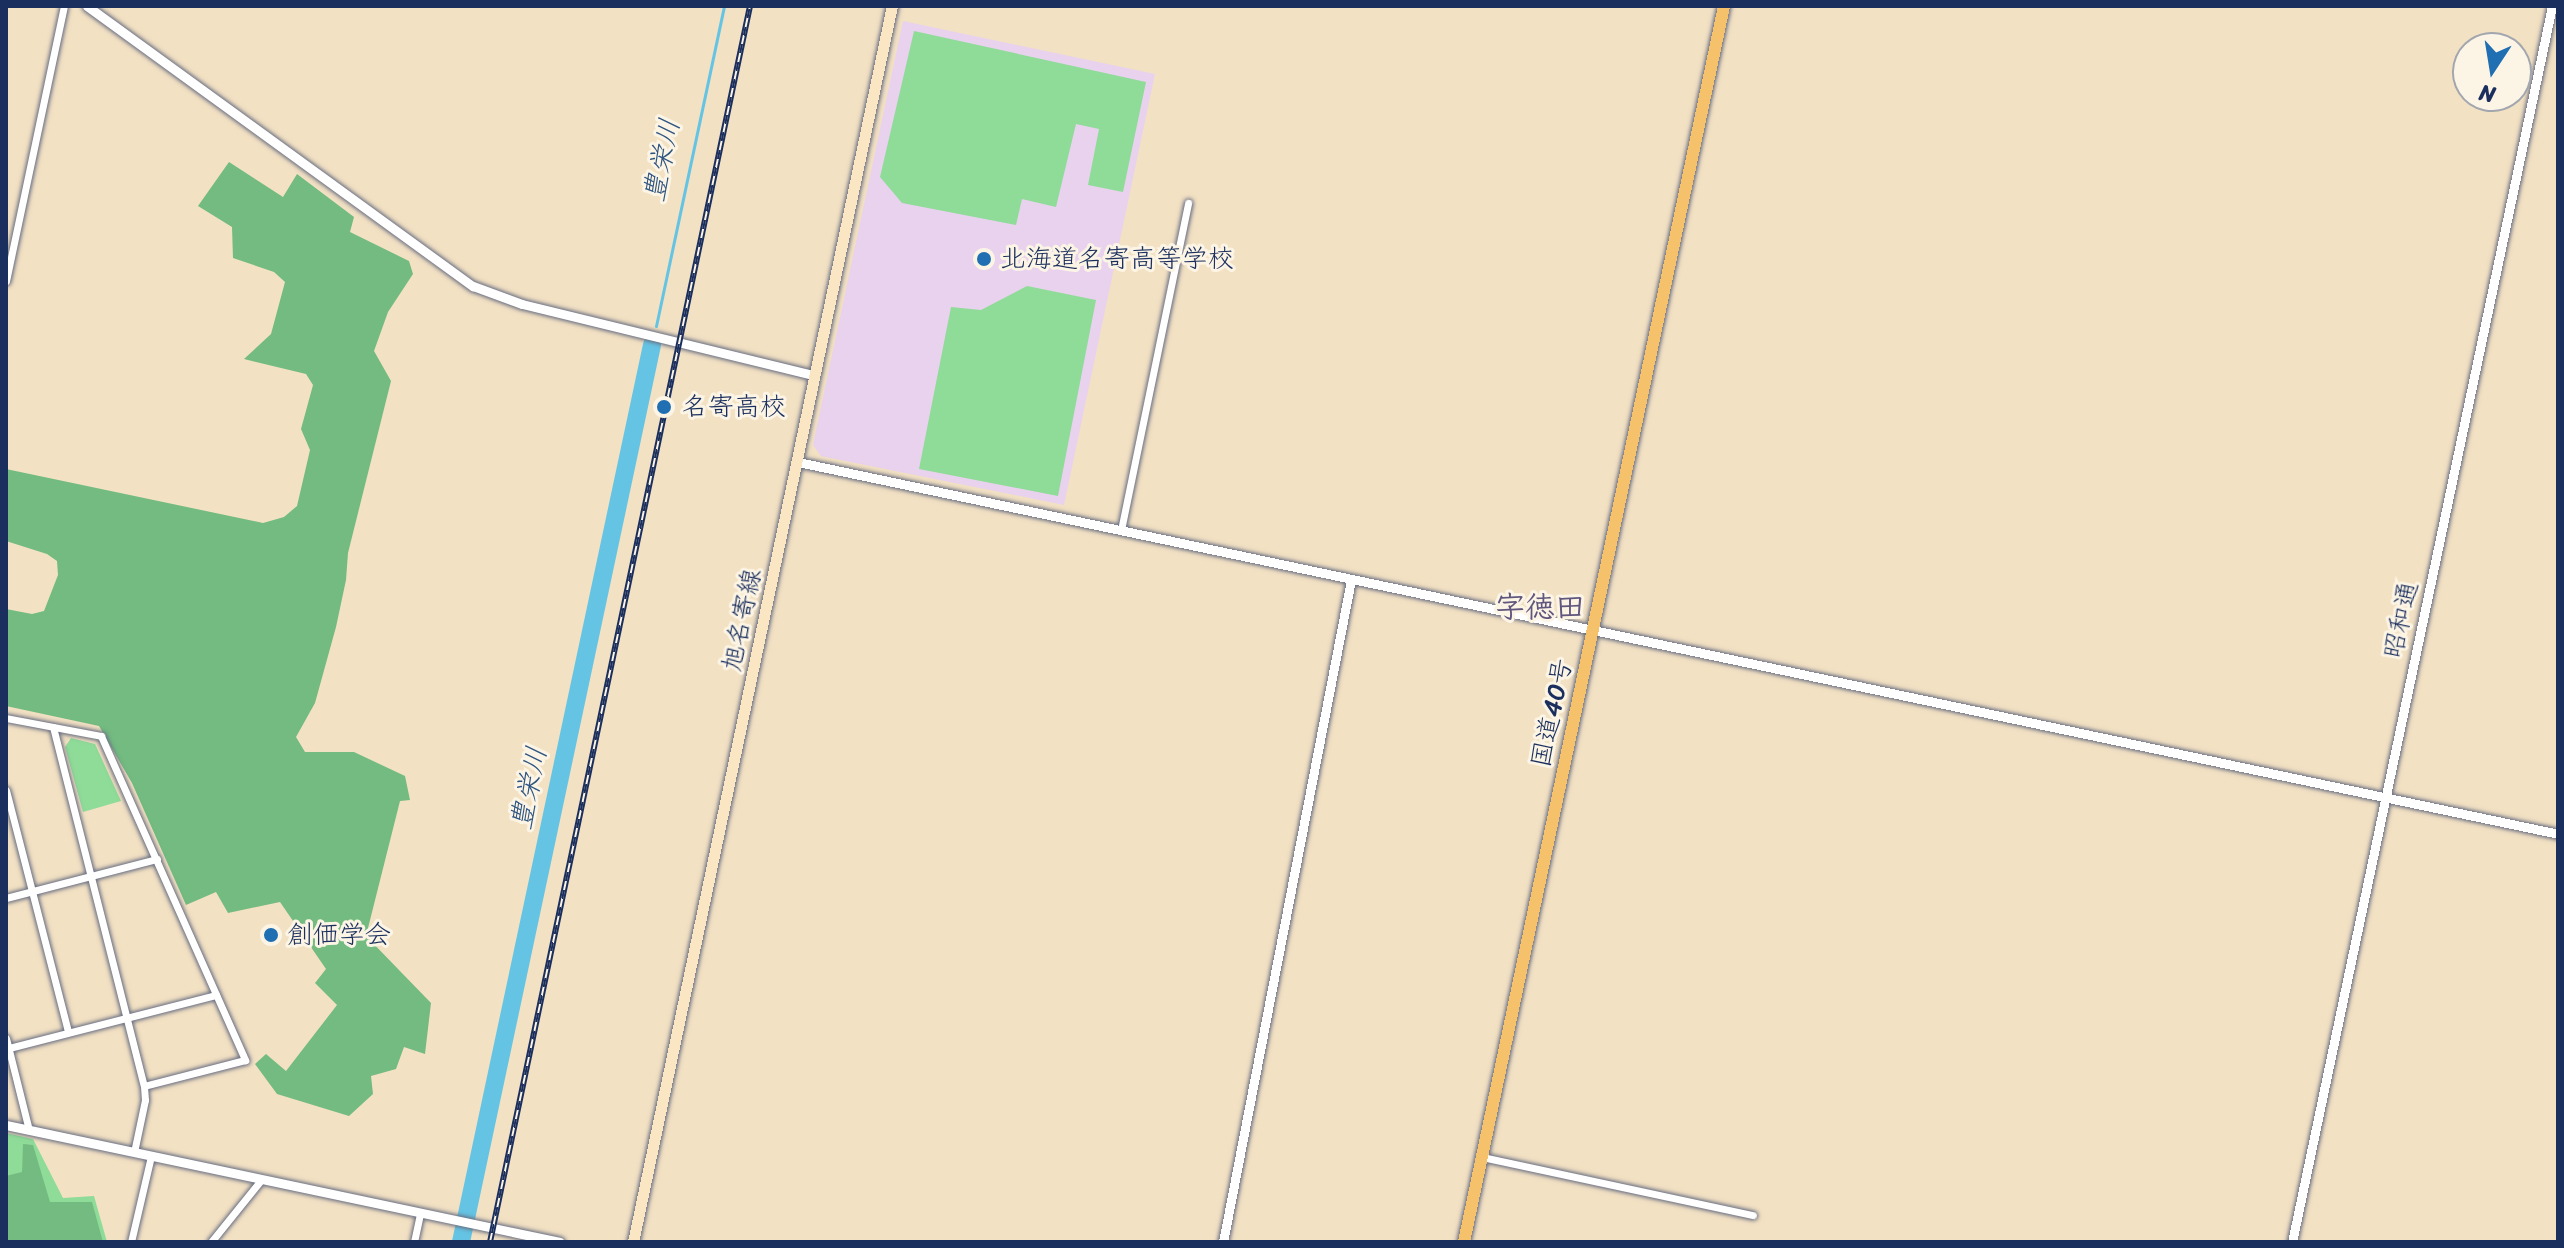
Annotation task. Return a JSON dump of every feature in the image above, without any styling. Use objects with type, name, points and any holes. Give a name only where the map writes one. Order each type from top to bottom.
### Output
[{"type":"highway","name":"国道40号","points":[[1464,1242],[1724,6]]},
{"type":"main road","name":"旭名寄線","points":[[633,1242],[892,6]]},
{"type":"street","points":[[6,281],[64,6]]},
{"type":"street","points":[[87,6],[473,286],[522,304],[814,375]]},
{"type":"street","name":"昭和通","points":[[2292,1242],[2552,6]]},
{"type":"street","points":[[1121,530],[1188,203]]},
{"type":"street","points":[[798,462],[2558,834]]},
{"type":"street","points":[[1223,1242],[1351,580]]},
{"type":"street","points":[[6,718],[101,736],[245,1060],[144,1086]]},
{"type":"street","points":[[53,727],[144,1086],[145,1100],[134,1152]]},
{"type":"street","points":[[6,790],[68,1032]]},
{"type":"street","points":[[6,898],[157,859]]},
{"type":"street","points":[[9,1048],[216,995]]},
{"type":"street","points":[[6,1038],[29,1130]]},
{"type":"street","points":[[6,1125],[560,1242]]},
{"type":"street","points":[[131,1242],[151,1156]]},
{"type":"street","points":[[1482,1157],[1753,1215]]},
{"type":"street","points":[[211,1242],[261,1180]]},
{"type":"street","points":[[414,1242],[420,1213]]},
{"type":"shaded area","name":"北海道名寄高等学校","points":[[903,21],[1155,74],[1064,505],[821,456],[813,445]]},
{"type":"green space","points":[[914,31],[1146,82],[1123,192],[1088,185],[1099,129],[1076,124],[1056,207],[1022,199],[1016,225],[902,203],[880,177]]},
{"type":"green space","points":[[229,162],[283,197],[297,174],[354,217],[350,232],[409,261],[413,274],[388,312],[374,351],[391,381],[348,553],[336,627],[315,703],[296,737],[305,752],[354,752],[405,776],[410,800],[400,801],[366,936],[431,1003],[425,1054],[404,1047],[396,1069],[371,1076],[373,1094],[349,1116],[277,1094],[255,1064],[266,1054],[286,1071],[337,1005],[315,983],[326,969],[280,902],[228,913],[216,892],[186,905],[132,783],[99,726],[6,706],[6,609],[32,614],[44,611],[58,575],[57,561],[47,554],[6,541],[6,469],[263,523],[284,517],[297,506],[310,450],[301,429],[313,385],[306,374],[244,359],[271,334],[285,282],[274,272],[233,258],[232,227],[198,206]]},
{"type":"green space","points":[[1027,286],[1096,300],[1058,496],[919,469],[951,307],[981,310]]},
{"type":"green space","points":[[71,738],[95,744],[121,801],[83,812],[65,747]]},
{"type":"green space","points":[[6,1133],[33,1139],[63,1198],[94,1196],[107,1242],[6,1242]]},
{"type":"green space","points":[[23,1144],[33,1145],[50,1202],[92,1202],[103,1242],[6,1242],[6,1176],[22,1172]]},
{"type":"waterway","name":"豊栄川","points":[[656,326],[724,6]]},
{"type":"waterway","name":"豊栄川","points":[[461,1242],[652,345]]},
{"type":"railway","points":[[490,1242],[750,6]]},
{"type":"place","name":"北海道名寄高等学校","points":[[984,259]]},
{"type":"place","name":"名寄高校","points":[[664,407]]},
{"type":"place","name":"創価学会","points":[[271,935]]},
{"type":"district","name":"字徳田","points":[[1540,607]]}]
